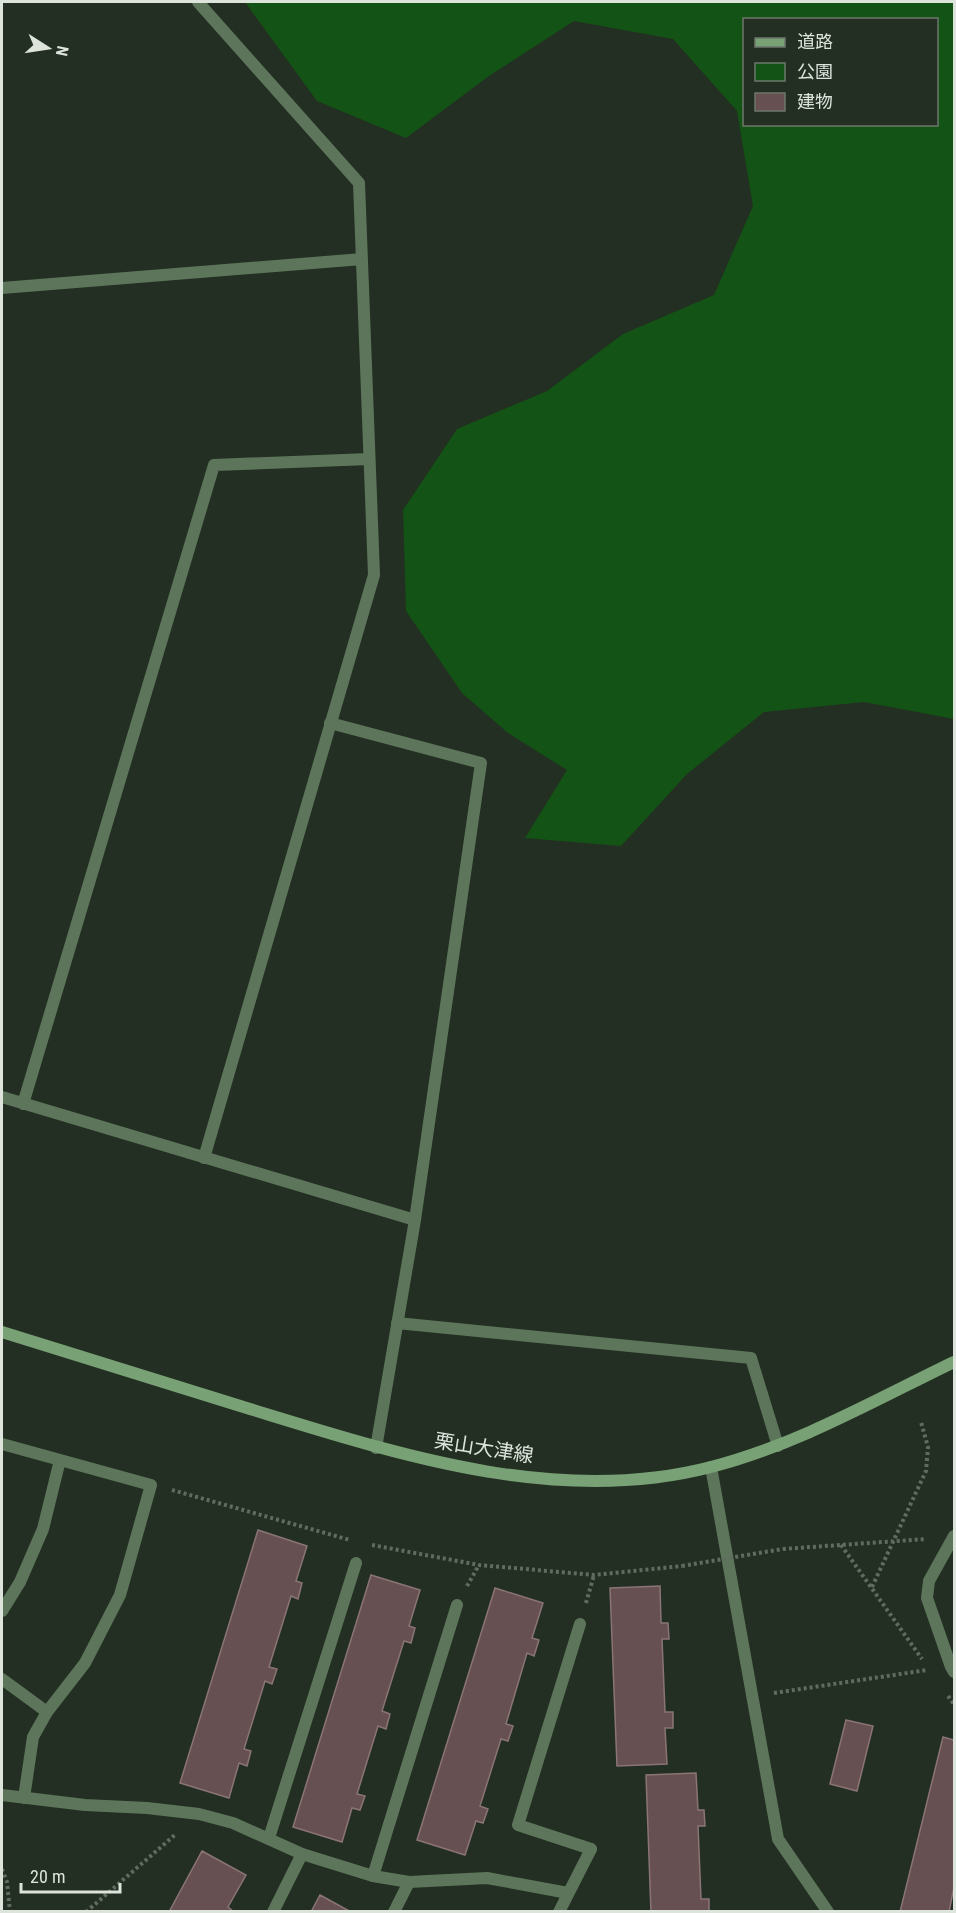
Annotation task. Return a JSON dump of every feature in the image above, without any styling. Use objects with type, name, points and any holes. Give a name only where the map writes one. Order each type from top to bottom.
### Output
[{"type":"main road","name":"栗山大津線","points":[[2,1332],[376,1448],[474,1470],[571,1480],[639,1480],[711,1467],[778,1446],[954,1362]]},
{"type":"street","points":[[198,2],[359,183],[374,575],[204,1158]]},
{"type":"street","points":[[2,288],[362,259]]},
{"type":"street","points":[[23,1104],[213,465],[369,459]]},
{"type":"street","points":[[330,723],[481,763],[415,1220],[376,1448]]},
{"type":"street","points":[[2,1097],[415,1220]]},
{"type":"street","points":[[397,1323],[751,1358],[778,1446]]},
{"type":"street","points":[[2,1444],[151,1485],[120,1595],[85,1664],[47,1712],[33,1737],[24,1798]]},
{"type":"street","points":[[2,1611],[20,1582],[43,1529],[60,1460]]},
{"type":"street","points":[[711,1467],[778,1839],[828,1911]]},
{"type":"street","points":[[954,1536],[929,1581],[927,1598],[954,1672]]},
{"type":"street","points":[[269,1838],[356,1563]]},
{"type":"street","points":[[374,1876],[457,1605]]},
{"type":"street","points":[[559,1911],[591,1849],[518,1825],[580,1624]]},
{"type":"street","points":[[2,1678],[47,1712]]},
{"type":"street","points":[[2,1795],[199,1814],[233,1823],[302,1854],[374,1876],[409,1882],[487,1878],[568,1893]]},
{"type":"street","points":[[273,1911],[302,1854]]},
{"type":"street","points":[[394,1911],[409,1882]]},
{"type":"path","points":[[871,1588],[926,1471],[928,1447],[921,1422]]},
{"type":"path","points":[[151,1485],[351,1540]]},
{"type":"path","points":[[362,1543],[478,1565],[594,1575],[682,1566],[783,1549],[954,1536]]},
{"type":"path","points":[[753,1697],[930,1670],[841,1545]]},
{"type":"path","points":[[580,1624],[594,1575]]},
{"type":"path","points":[[942,1687],[954,1704]]},
{"type":"path","points":[[948,1696],[954,1699]]},
{"type":"path","points":[[86,1911],[199,1814]]},
{"type":"path","points":[[2,1869],[7,1882],[10,1911]]},
{"type":"green space","points":[[245,2],[954,2],[954,719],[864,702],[764,712],[687,774],[621,846],[525,838],[567,770],[508,733],[462,693],[406,611],[403,510],[457,429],[547,391],[623,334],[714,295],[753,206],[737,111],[673,39],[574,21],[489,76],[406,138],[317,101]]},
{"type":"building","points":[[258,1530],[307,1546],[296,1581],[302,1583],[298,1599],[291,1596],[269,1667],[277,1669],[272,1684],[265,1681],[244,1749],[251,1751],[247,1766],[239,1763],[229,1798],[180,1783]]},
{"type":"building","points":[[371,1575],[420,1590],[409,1626],[415,1628],[411,1643],[404,1641],[382,1711],[390,1714],[386,1729],[378,1726],[357,1794],[365,1796],[360,1810],[352,1808],[342,1842],[293,1827]]},
{"type":"building","points":[[660,1586],[661,1623],[668,1623],[669,1639],[662,1639],[665,1712],[673,1712],[673,1728],[665,1728],[667,1764],[617,1766],[610,1588]]},
{"type":"building","points":[[495,1588],[543,1603],[532,1638],[539,1640],[534,1656],[527,1653],[506,1724],[513,1726],[508,1741],[501,1739],[480,1806],[488,1809],[483,1823],[476,1821],[465,1855],[417,1840]]},
{"type":"building","points":[[846,1720],[873,1726],[857,1791],[830,1784]]},
{"type":"building","points":[[943,1737],[954,1740],[954,1887],[949,1912],[900,1912]]},
{"type":"building","points":[[696,1773],[698,1810],[704,1810],[705,1826],[698,1826],[701,1899],[709,1899],[709,1912],[651,1912],[646,1775]]},
{"type":"building","points":[[202,1851],[246,1875],[228,1907],[234,1912],[169,1912]]},
{"type":"building","points":[[320,1895],[351,1912],[311,1912]]}]
